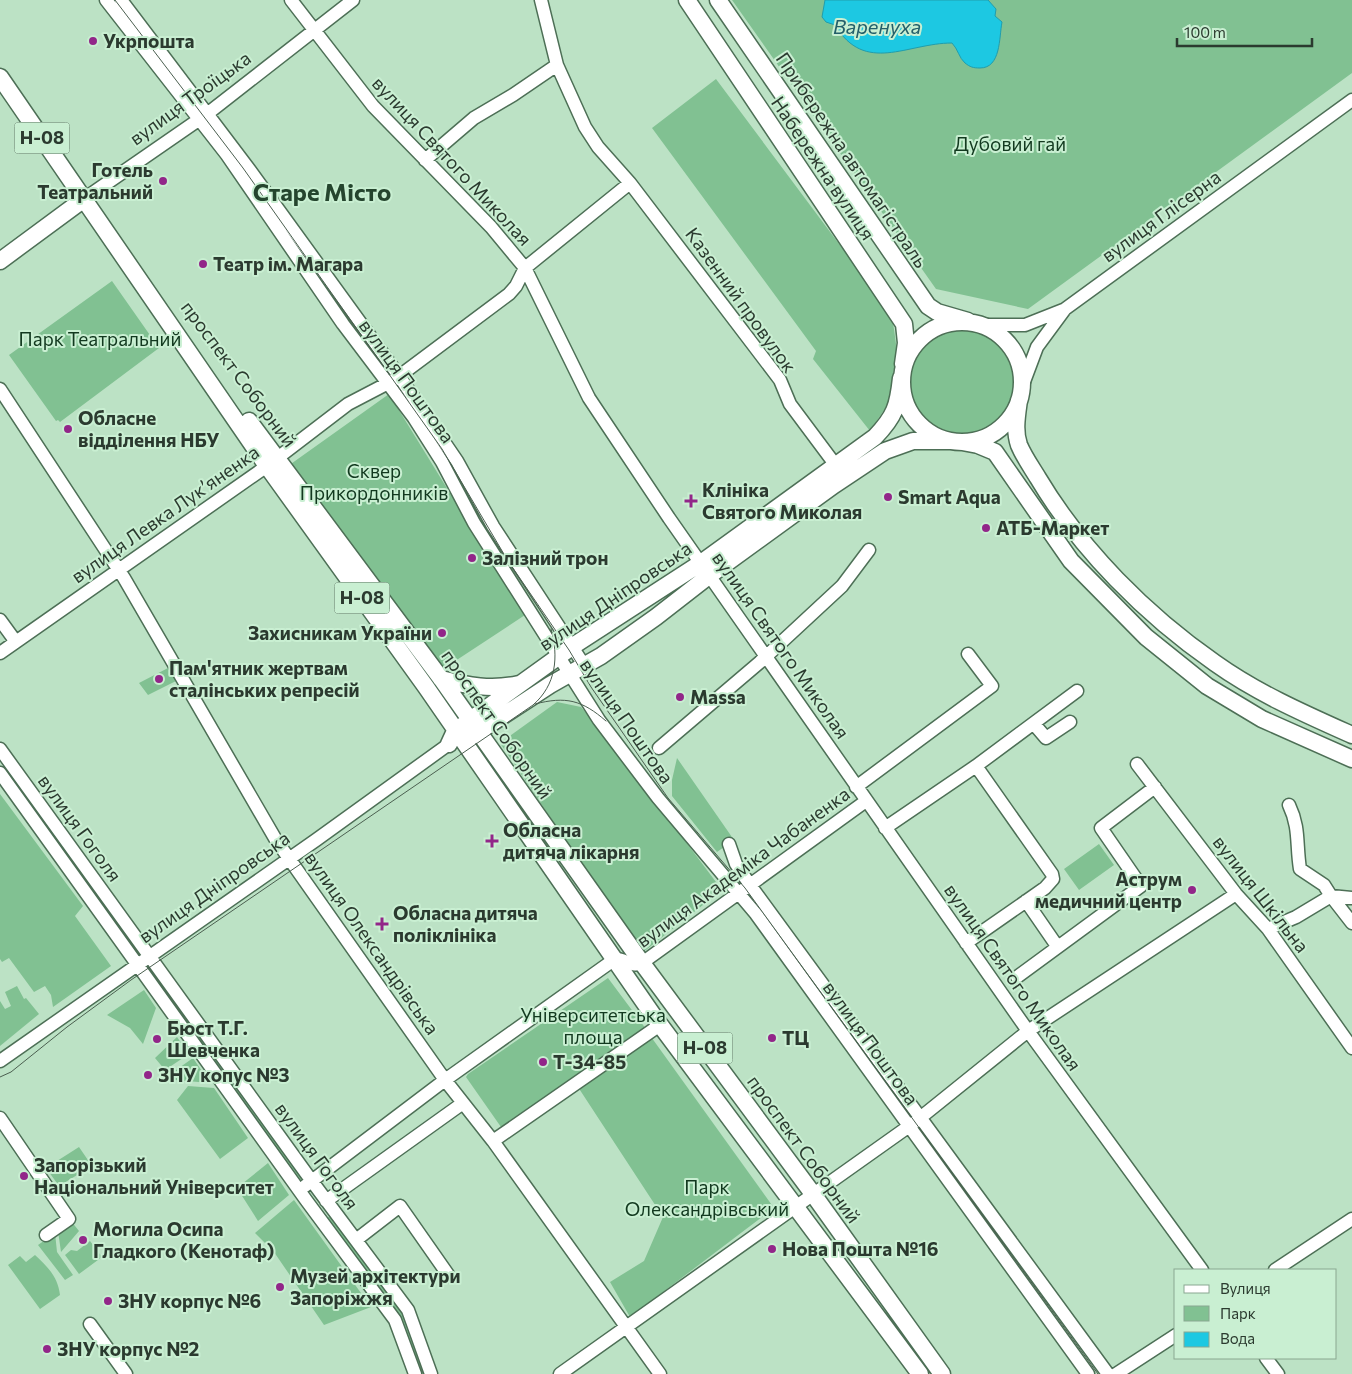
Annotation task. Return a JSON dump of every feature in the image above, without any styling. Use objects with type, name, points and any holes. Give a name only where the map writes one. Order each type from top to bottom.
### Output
[{"type":"main road","name":"Набережна вулиця","points":[[687,0],[904,324],[906,343],[902,371]]},
{"type":"main road","name":"Прибережна автомагістраль","points":[[718,0],[928,306],[936,312],[994,330],[1013,349],[1020,368],[1021,394],[1016,427],[1020,447],[1051,500],[1092,550],[1162,623],[1216,664],[1273,698],[1352,735]]},
{"type":"main road","name":"проспект Соборний","points":[[0,77],[84,199],[272,462],[426,687],[455,739],[660,1025],[797,1206],[920,1374]]},
{"type":"main road","name":"вулиця Троїцька","points":[[0,261],[84,199]]},
{"type":"main road","points":[[975,323],[948,323],[928,331],[909,351],[902,371],[902,392],[912,418],[928,432],[955,442],[978,445],[995,452],[1071,561],[1096,589],[1146,637],[1207,686],[1262,719],[1352,760]]},
{"type":"main road","name":"вулиця Дніпровська","points":[[474,727],[524,682],[566,652],[705,569],[840,471],[892,419],[896,409],[902,371]]},
{"type":"main road","points":[[955,442],[977,440],[991,435],[1003,426],[1013,414],[1021,394]]},
{"type":"main road","name":"вулиця Дніпровська","points":[[840,471],[898,445],[925,440],[955,442]]},
{"type":"main road","name":"проспект Соборний","points":[[272,462],[441,679],[642,963],[813,1194],[942,1374]]},
{"type":"main road","points":[[1071,561],[1084,567],[1091,562],[1092,550]]},
{"type":"main road","name":"вулиця Дніпровська","points":[[455,739],[584,665],[656,617],[705,569]]},
{"type":"main road","points":[[1096,589],[1096,578],[1101,573],[1115,575]]},
{"type":"main road","points":[[441,679],[501,688],[524,682]]},
{"type":"street","name":"вулиця Поштова","points":[[121,0],[203,117],[399,376],[457,461],[566,652],[570,673],[599,720],[658,798],[756,914],[907,1126],[1088,1374]]},
{"type":"street","name":"вулиця Святого Миколая","points":[[291,0],[313,31],[373,106],[491,227],[525,268],[589,398],[856,787],[1028,1031],[1201,1269]]},
{"type":"street","name":"вулиця Троїцька","points":[[84,199],[203,117],[353,0]]},
{"type":"street","name":"Казенний провулок","points":[[541,0],[557,65],[585,127],[598,147],[630,183],[780,380],[790,404],[840,471]]},
{"type":"street","name":"вулиця Поштова","points":[[108,1],[203,117],[338,316],[442,462],[474,523],[566,652],[584,665]]},
{"type":"street","points":[[425,160],[474,118],[513,96],[557,65]]},
{"type":"street","name":"вулиця Глісерна","points":[[1021,394],[1037,347],[1065,309],[1352,100]]},
{"type":"street","name":"вулиця Левка Лукʼяненка","points":[[0,653],[272,462],[348,404],[399,376],[509,294],[516,286],[525,268],[630,183]]},
{"type":"street","points":[[975,323],[1026,325],[1065,309]]},
{"type":"street","name":"вулиця Олександрівська","points":[[0,389],[118,569],[289,859],[445,1080],[493,1141],[660,1374]]},
{"type":"street","points":[[659,748],[766,657],[842,586],[869,550]]},
{"type":"street","points":[[0,620],[16,642]]},
{"type":"street","points":[[856,787],[992,686],[968,654]]},
{"type":"street","points":[[885,828],[976,766],[1077,691]]},
{"type":"street","points":[[1034,724],[1046,738],[1070,722]]},
{"type":"street","name":"вулиця Дніпровська","points":[[0,1061],[289,859],[455,739]]},
{"type":"street","name":"вулиця Гоголя","points":[[0,749],[326,1201],[408,1310],[431,1374]]},
{"type":"street","name":"вулиця Шкільна","points":[[1137,764],[1236,894],[1268,929],[1352,1048]]},
{"type":"street","points":[[966,943],[1052,883],[1052,874],[976,766]]},
{"type":"street","name":"вулиця Гоголя","points":[[0,773],[299,1190],[395,1320],[415,1374]]},
{"type":"street","points":[[1017,977],[1141,886],[1101,828],[1155,787]]},
{"type":"street","name":"вулиця Академіка Чабаненка","points":[[642,963],[866,801]]},
{"type":"street","points":[[1289,805],[1297,822],[1297,852],[1300,869],[1324,885],[1352,923]]},
{"type":"street","name":"вулиця Поштова","points":[[729,844],[736,864],[750,885],[1108,1374]]},
{"type":"street","points":[[560,1374],[919,1118],[1028,1031],[1236,894]]},
{"type":"street","points":[[1268,929],[1296,917],[1331,896],[1352,898]]},
{"type":"street","points":[[1026,901],[1057,946]]},
{"type":"street","points":[[299,1190],[445,1080],[615,960],[622,959],[634,965],[642,963]]},
{"type":"street","points":[[493,1141],[660,1025]]},
{"type":"street","points":[[326,1201],[463,1103]]},
{"type":"street","points":[[0,1118],[69,1219],[46,1235]]},
{"type":"street","points":[[356,1240],[400,1206],[449,1276]]},
{"type":"street","points":[[1277,1269],[1352,1219]]},
{"type":"street","points":[[90,1324],[126,1374]]},
{"type":"street","points":[[1116,1374],[1174,1336]]},
{"type":"street","points":[[1267,1359],[1278,1374]]},
{"type":"green space","name":"Дубовий гай","points":[[732,0],[1352,0],[1352,73],[1028,309],[936,289]]},
{"type":"green space","points":[[716,79],[892,315],[897,351],[888,404],[870,431],[813,359],[816,351],[652,128]]},
{"type":"green space","name":"Парк Театральний","points":[[112,281],[159,348],[60,422],[56,421],[9,355]]},
{"type":"green space","points":[[963,329],[983,333],[1000,345],[1012,362],[1016,382],[1012,402],[1000,419],[983,431],[963,435],[943,431],[926,419],[914,402],[910,382],[914,362],[926,345],[943,333]]},
{"type":"green space","name":"Сквер Прикордонників","points":[[389,394],[525,615],[443,669],[288,466]]},
{"type":"green space","points":[[168,668],[176,681],[148,695],[139,683]]},
{"type":"green space","points":[[557,702],[581,707],[607,737],[722,890],[642,953],[500,743]]},
{"type":"green space","points":[[677,758],[734,840],[717,852],[672,796],[672,780]]},
{"type":"green space","points":[[0,794],[83,906],[75,916],[111,966],[53,1007],[51,995],[45,986],[34,992],[9,958],[2,962],[0,959]]},
{"type":"green space","points":[[1099,844],[1114,865],[1079,890],[1064,869]]},
{"type":"green space","name":"Університетська площа","points":[[608,978],[646,1029],[501,1127],[466,1077],[468,1074]]},
{"type":"green space","points":[[162,984],[306,1179],[300,1183],[157,988]]},
{"type":"green space","points":[[17,986],[24,999],[26,998],[39,1014],[0,1046],[0,1001],[5,1009],[11,1006],[5,992]]},
{"type":"green space","points":[[144,990],[156,1008],[143,1044],[130,1028],[107,1015]]},
{"type":"green space","name":"Парк Олександрівський","points":[[649,1034],[774,1208],[630,1317],[610,1282],[644,1261],[663,1217],[576,1084]]},
{"type":"green space","points":[[177,1037],[189,1054],[165,1070],[155,1058]]},
{"type":"green space","points":[[193,1058],[210,1083],[175,1080],[169,1075]]},
{"type":"green space","points":[[188,1086],[214,1088],[248,1138],[220,1159],[177,1100]]},
{"type":"green space","points":[[79,1147],[92,1166],[59,1186],[46,1168]]},
{"type":"green space","points":[[268,1163],[289,1195],[258,1221],[237,1188]]},
{"type":"green space","points":[[294,1200],[371,1307],[324,1325],[274,1252],[255,1233]]},
{"type":"green space","points":[[331,1215],[404,1314],[426,1374],[419,1374],[398,1317],[326,1219]]},
{"type":"green space","points":[[71,1221],[79,1231],[61,1252],[58,1231]]},
{"type":"green space","points":[[55,1233],[57,1252],[73,1275],[65,1280],[38,1245]]},
{"type":"green space","points":[[90,1241],[102,1257],[79,1274],[65,1255],[71,1250],[77,1251]]},
{"type":"green space","points":[[35,1255],[52,1273],[60,1295],[40,1309],[8,1265],[20,1256],[26,1262]]},
{"type":"water","name":"Варенуха","points":[[825,0],[988,0],[996,9],[995,16],[1002,22],[998,51],[992,63],[987,67],[980,68],[972,67],[965,63],[952,43],[935,44],[888,53],[873,53],[860,49],[847,40],[835,25],[826,22],[822,17]]},
{"type":"tram line","points":[[115,0],[243,168],[442,449],[508,561],[569,650],[591,687],[668,798],[745,888],[1098,1374]]},
{"type":"tram line","points":[[0,1077],[11,1072],[67,1027],[131,980],[533,705],[547,689],[554,670],[555,650],[551,629]]},
{"type":"tram line","points":[[535,704],[565,700],[589,708],[606,721]]},
{"type":"place","name":"Укрпошта","points":[[93,41]]},
{"type":"place","name":"Готель Театральний","points":[[163,181]]},
{"type":"place","name":"Театр ім. Магара","points":[[203,264]]},
{"type":"place","name":"Обласне відділення НБУ","points":[[68,429]]},
{"type":"place","name":"Smart Aqua","points":[[888,497]]},
{"type":"place","name":"Клініка Святого Миколая","points":[[691,501]]},
{"type":"place","name":"АТБ-Маркет","points":[[986,528]]},
{"type":"place","name":"Залізний трон","points":[[472,558]]},
{"type":"place","name":"Захисникам України","points":[[442,633]]},
{"type":"place","name":"Пам'ятник жертвам сталінських репресій","points":[[159,679]]},
{"type":"place","name":"Massa","points":[[680,697]]},
{"type":"place","name":"Обласна дитяча лікарня","points":[[492,841]]},
{"type":"place","name":"Аструм медичний центр","points":[[1192,890]]},
{"type":"place","name":"Обласна дитяча поліклініка","points":[[382,924]]},
{"type":"place","name":"ТЦ","points":[[772,1038]]},
{"type":"place","name":"Бюст Т.Г. Шевченка","points":[[157,1039]]},
{"type":"place","name":"Т-34-85","points":[[543,1062]]},
{"type":"place","name":"ЗНУ копус №3","points":[[148,1075]]},
{"type":"place","name":"Запорізький Національний Університет","points":[[24,1176]]},
{"type":"place","name":"Могила Осипа Гладкого (Кенотаф)","points":[[83,1240]]},
{"type":"place","name":"Нова Пошта №16","points":[[772,1249]]},
{"type":"place","name":"Музей архітектури Запоріжжя","points":[[280,1287]]},
{"type":"place","name":"ЗНУ корпус №6","points":[[108,1301]]},
{"type":"place","name":"ЗНУ корпус №2","points":[[47,1349]]},
{"type":"district","name":"Старе Місто","points":[[322,193]]}]
